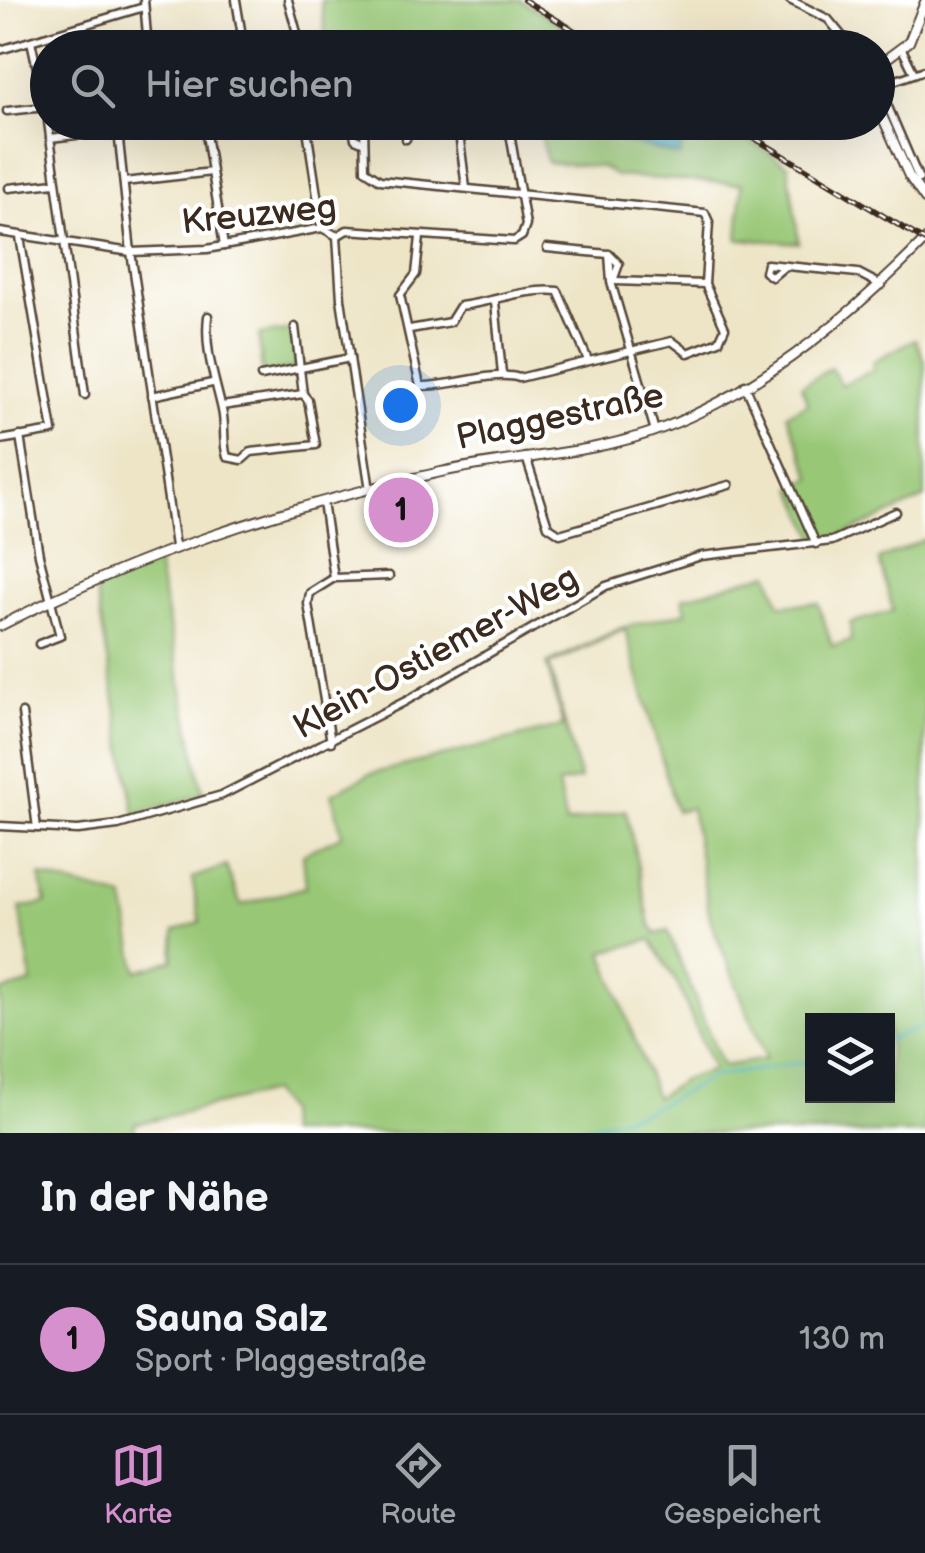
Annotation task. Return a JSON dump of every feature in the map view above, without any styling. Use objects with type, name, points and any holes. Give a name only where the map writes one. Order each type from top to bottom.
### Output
[{"type":"street","points":[[236,0],[241,30]]},
{"type":"street","points":[[288,0],[296,30]]},
{"type":"street","points":[[790,0],[828,19],[837,30]]},
{"type":"street","points":[[895,54],[902,50],[925,2]]},
{"type":"street","points":[[64,30],[144,4],[146,30]]},
{"type":"street","points":[[0,50],[30,41]]},
{"type":"street","points":[[902,50],[914,73]]},
{"type":"street","points":[[895,79],[925,70]]},
{"type":"street","points":[[7,111],[30,109]]},
{"type":"street","points":[[895,125],[920,179]]},
{"type":"street","points":[[50,140],[85,395]]},
{"type":"street","points":[[119,140],[131,252],[175,546]]},
{"type":"street","points":[[207,140],[224,246]]},
{"type":"street","points":[[309,140],[322,228]]},
{"type":"street","points":[[357,140],[362,142],[363,164],[370,176],[412,186],[520,192],[702,212],[709,222],[704,284],[724,324],[718,341],[685,354],[672,341],[519,378],[502,374],[461,384],[420,386]]},
{"type":"street","points":[[511,140],[520,192]]},
{"type":"street","points":[[895,140],[925,199]]},
{"type":"street","points":[[460,141],[466,188]]},
{"type":"street","points":[[124,182],[212,172]]},
{"type":"street","points":[[9,188],[55,184]]},
{"type":"street","name":"Kreuzweg","points":[[0,232],[131,252],[224,246],[322,228],[338,236],[347,230],[502,242],[522,236],[526,225],[520,192]]},
{"type":"street","points":[[338,236],[350,358],[370,490]]},
{"type":"street","points":[[0,440],[52,432],[20,237]]},
{"type":"street","points":[[420,237],[416,274],[400,295],[420,386],[416,391],[420,412]]},
{"type":"street","name":"Plaggestraße","points":[[0,624],[175,546],[322,502],[655,431],[744,384],[818,337],[880,285],[925,240]]},
{"type":"street","points":[[547,248],[609,254],[618,264],[613,281],[655,431]]},
{"type":"street","points":[[786,266],[858,273],[880,285]]},
{"type":"street","points":[[613,281],[704,284]]},
{"type":"street","points":[[410,328],[450,322],[460,306],[495,302],[523,292],[558,291],[588,360]]},
{"type":"street","points":[[495,302],[502,374]]},
{"type":"street","points":[[208,316],[212,383],[222,406],[222,439],[227,457],[242,460],[250,452],[314,447],[295,327]]},
{"type":"street","points":[[261,376],[350,358]]},
{"type":"street","points":[[152,396],[212,383]]},
{"type":"street","points":[[744,384],[816,544]]},
{"type":"street","points":[[222,406],[304,394]]},
{"type":"street","points":[[20,436],[48,601],[60,639],[40,644]]},
{"type":"street","points":[[526,457],[548,526],[560,534],[729,485]]},
{"type":"street","points":[[322,502],[334,578]]},
{"type":"street","name":"Klein-Ostiemer-Weg","points":[[0,826],[78,830],[140,821],[232,791],[331,742],[606,586],[701,556],[832,541],[896,512]]},
{"type":"street","points":[[331,742],[308,598],[334,578],[390,576]]},
{"type":"street","points":[[22,713],[38,828]]},
{"type":"green space","points":[[321,0],[520,0],[570,30],[325,30]]},
{"type":"green space","points":[[542,140],[749,140],[788,165],[799,243],[738,239],[742,184],[616,176],[602,167],[547,162]]},
{"type":"green space","points":[[292,330],[297,367],[262,375],[259,335]]},
{"type":"green space","points":[[915,339],[925,361],[925,498],[841,536],[817,541],[793,488],[812,478],[787,414],[808,403],[801,386],[831,368],[841,385],[874,370],[872,362]]},
{"type":"green space","points":[[925,539],[925,1133],[287,1133],[286,1111],[271,1092],[134,1124],[135,1133],[0,1133],[0,992],[32,983],[20,908],[46,903],[40,876],[124,898],[137,971],[173,960],[175,931],[200,922],[192,878],[226,866],[241,905],[306,887],[303,854],[342,835],[332,794],[370,774],[563,726],[547,664],[621,628],[686,612],[683,598],[769,573],[780,605],[818,603],[832,646],[851,641],[850,623],[893,611],[879,560]],"holes":[[[625,629],[676,811],[691,808],[710,919],[766,1059],[722,1066],[668,931],[656,934],[650,924],[626,810],[566,824],[558,784],[580,779],[549,665]],[[651,940],[678,985],[713,1070],[683,1080],[656,1098],[603,952]]]},
{"type":"green space","points":[[156,560],[203,794],[135,815],[95,586]]},
{"type":"water","points":[[621,140],[682,140],[680,156]]},
{"type":"waterway","points":[[895,1037],[925,1026]]},
{"type":"waterway","points":[[560,1133],[646,1111],[715,1076],[805,1062]]},
{"type":"railway","points":[[524,0],[573,30]]},
{"type":"railway","points":[[758,140],[925,241]]},
{"type":"place","name":"Sauna Salz","points":[[401,510]]}]
